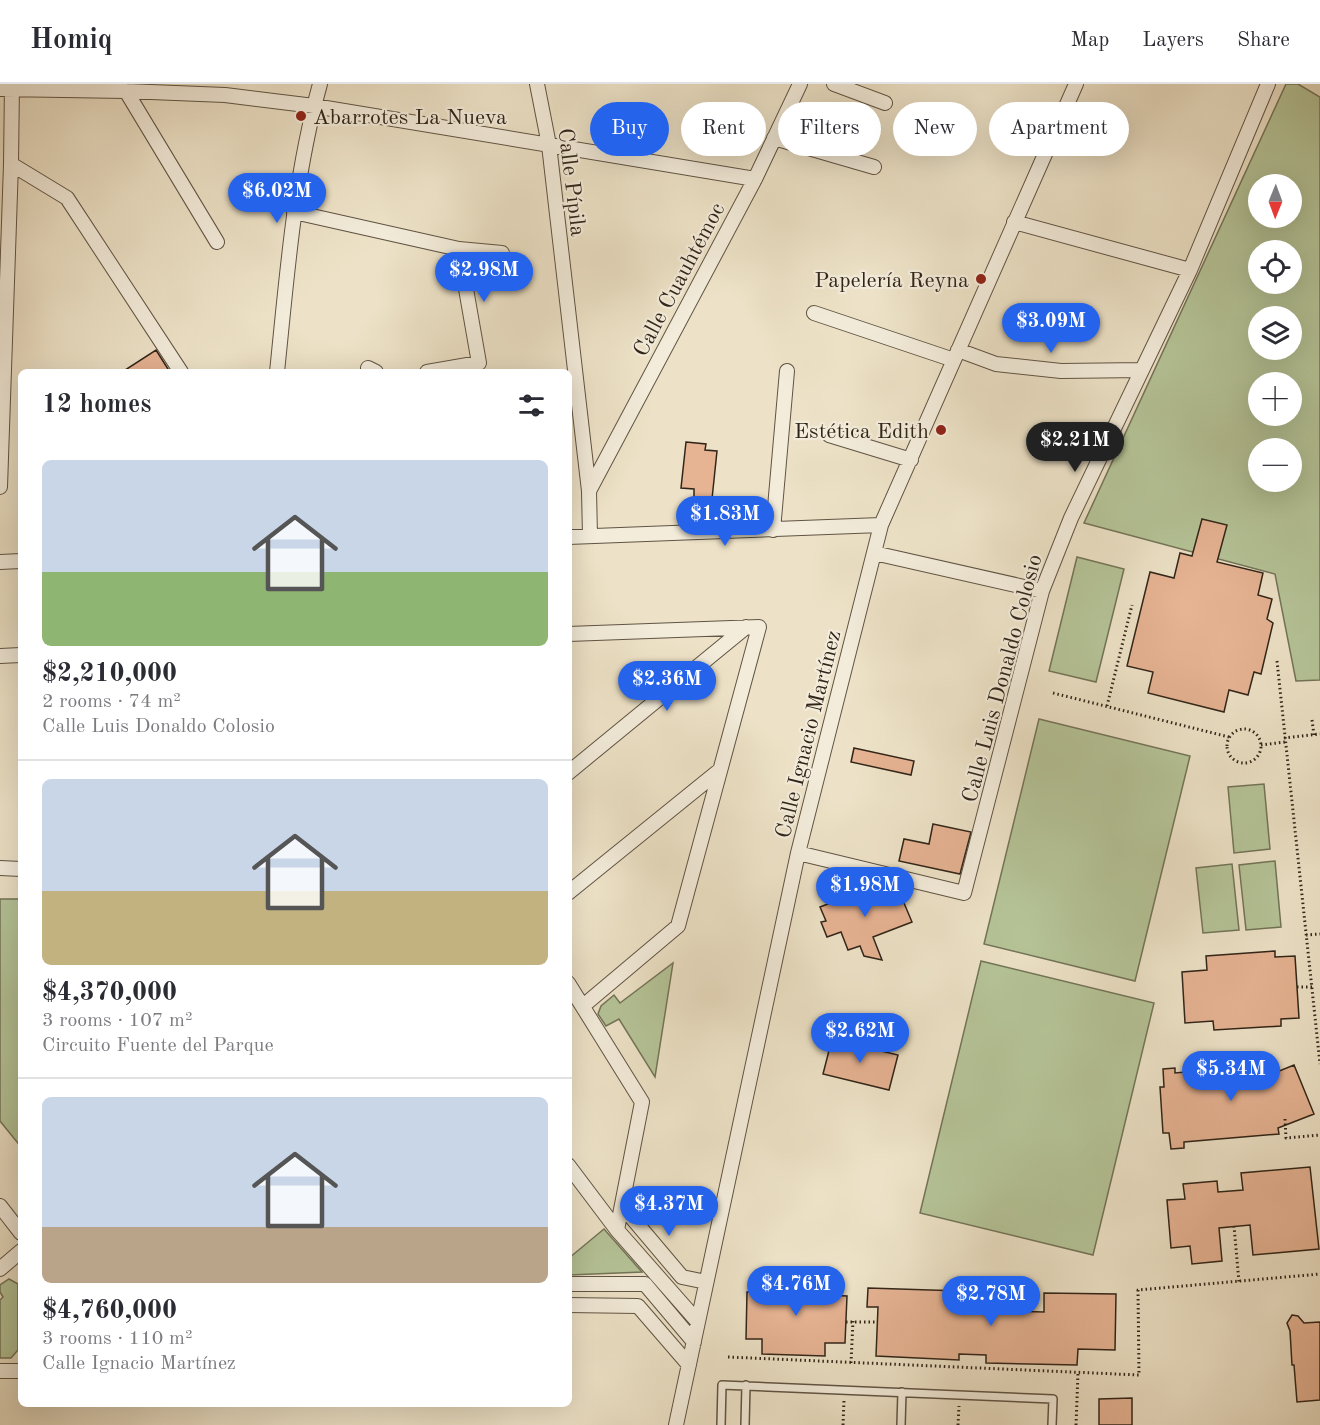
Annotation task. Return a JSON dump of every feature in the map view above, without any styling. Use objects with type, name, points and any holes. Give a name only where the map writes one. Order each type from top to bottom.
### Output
[{"type":"street","points":[[277,369],[294,212],[320,84]]},
{"type":"street","name":"Calle Pípila","points":[[537,84],[549,145],[589,491],[590,536]]},
{"type":"street","name":"Calle Cuauhtémoc","points":[[589,491],[755,179],[800,84]]},
{"type":"street","points":[[834,84],[885,103]]},
{"type":"street","name":"Calle Ignacio Martínez","points":[[676,1425],[798,853],[881,525],[1076,84]]},
{"type":"street","name":"Calle Luis Donaldo Colosio","points":[[798,853],[964,893],[1042,591],[1071,518],[1190,270],[1268,84]]},
{"type":"street","points":[[0,487],[11,164],[8,88],[225,96],[314,106],[755,179]]},
{"type":"street","points":[[126,91],[216,242]]},
{"type":"street","points":[[774,138],[874,167]]},
{"type":"street","points":[[11,164],[67,198],[178,369]]},
{"type":"street","points":[[294,212],[459,249],[502,253]]},
{"type":"street","points":[[1014,222],[1190,270]]},
{"type":"street","points":[[444,369],[479,363],[459,249]]},
{"type":"street","points":[[814,313],[956,355],[996,364],[1061,371],[1142,370]]},
{"type":"street","points":[[773,530],[787,371]]},
{"type":"street","points":[[829,435],[911,460]]},
{"type":"street","points":[[572,537],[881,525]]},
{"type":"street","points":[[874,554],[1042,591]]},
{"type":"street","points":[[0,562],[18,561]]},
{"type":"street","points":[[572,770],[746,627]]},
{"type":"street","points":[[572,634],[759,627],[678,926],[583,1006]]},
{"type":"street","points":[[572,644],[584,634]]},
{"type":"street","points":[[0,656],[18,655]]},
{"type":"street","points":[[572,891],[721,770]]},
{"type":"street","points":[[0,868],[18,869]]},
{"type":"street","points":[[572,989],[642,1102],[616,1230]]},
{"type":"street","points":[[572,1170],[616,1230],[698,1322]]},
{"type":"street","points":[[0,1206],[18,1229]]},
{"type":"street","points":[[622,1206],[682,1277],[706,1282]]},
{"type":"street","points":[[0,1269],[18,1254]]},
{"type":"street","points":[[572,1284],[645,1284],[694,1342]]},
{"type":"street","points":[[572,1307],[638,1306],[689,1365]]},
{"type":"street","points":[[0,1371],[18,1371]]},
{"type":"lane","points":[[721,1425],[722,1385],[1053,1399],[1052,1425]]},
{"type":"lane","points":[[745,1425],[746,1385]]},
{"type":"lane","points":[[901,1425],[902,1392]]},
{"type":"path","points":[[1107,706],[1132,605]]},
{"type":"path","points":[[1277,661],[1320,1064]]},
{"type":"path","points":[[1053,693],[1229,737]]},
{"type":"path","points":[[1312,720],[1314,735]]},
{"type":"path","points":[[1246,729],[1257,734],[1261,745],[1261,751],[1255,760],[1244,764],[1229,757],[1226,746],[1229,737],[1235,731],[1246,729]]},
{"type":"path","points":[[1261,745],[1320,734]]},
{"type":"path","points":[[1306,935],[1320,934]]},
{"type":"path","points":[[1297,987],[1312,987]]},
{"type":"path","points":[[1285,1119],[1286,1138],[1320,1135]]},
{"type":"path","points":[[1234,1226],[1239,1282]]},
{"type":"path","points":[[728,1357],[1139,1375],[1138,1290],[1320,1274]]},
{"type":"path","points":[[851,1363],[853,1321]]},
{"type":"path","points":[[846,1322],[878,1322]]},
{"type":"path","points":[[1076,1425],[1078,1373]]},
{"type":"path","points":[[843,1425],[844,1390]]},
{"type":"path","points":[[958,1425],[959,1395]]},
{"type":"green space","points":[[1286,84],[1298,84],[1320,97],[1320,680],[1296,681],[1275,574],[1084,523]]},
{"type":"green space","points":[[1077,557],[1124,569],[1096,682],[1049,671]]},
{"type":"green space","points":[[1039,719],[1190,756],[1135,981],[984,944]]},
{"type":"green space","points":[[1264,784],[1270,849],[1234,853],[1228,787]]},
{"type":"green space","points":[[1275,861],[1281,927],[1246,930],[1239,865]]},
{"type":"green space","points":[[1232,864],[1239,930],[1203,933],[1196,868]]},
{"type":"green space","points":[[0,899],[18,899],[18,1143],[0,1121]]},
{"type":"green space","points":[[981,961],[1154,1003],[1093,1255],[920,1213]]},
{"type":"green space","points":[[673,963],[655,1077],[619,1019],[606,1026],[598,1014],[601,1006],[614,995],[620,1003]]},
{"type":"green space","points":[[604,1229],[642,1272],[572,1275],[572,1256]]},
{"type":"green space","points":[[9,1279],[18,1284],[18,1350],[11,1358],[0,1358],[0,1300],[3,1297],[0,1285]]},
{"type":"building","points":[[156,350],[168,369],[127,369]]},
{"type":"building","points":[[686,442],[706,444],[705,450],[717,451],[712,499],[694,497],[694,489],[681,488]]},
{"type":"building","points":[[1202,519],[1227,525],[1217,562],[1263,573],[1258,595],[1272,599],[1267,619],[1273,623],[1261,674],[1254,672],[1248,695],[1229,690],[1224,712],[1148,693],[1153,672],[1127,666],[1150,572],[1174,578],[1180,553],[1192,556]]},
{"type":"building","points":[[854,748],[914,761],[911,775],[851,762]]},
{"type":"building","points":[[933,824],[971,832],[960,874],[899,861],[904,839],[929,844]]},
{"type":"building","points":[[883,883],[890,900],[901,896],[912,922],[873,937],[882,960],[864,956],[860,946],[848,950],[841,932],[827,937],[821,922],[826,921],[820,907]]},
{"type":"building","points":[[1275,951],[1275,957],[1295,956],[1299,1018],[1281,1019],[1281,1026],[1214,1030],[1213,1021],[1185,1023],[1182,972],[1207,970],[1206,956]]},
{"type":"building","points":[[832,1039],[898,1055],[889,1090],[823,1074]]},
{"type":"building","points":[[1271,1062],[1272,1074],[1294,1065],[1314,1114],[1278,1128],[1279,1134],[1184,1142],[1184,1148],[1171,1149],[1169,1133],[1163,1133],[1160,1087],[1164,1087],[1163,1069],[1175,1068],[1175,1073],[1197,1071],[1197,1067]]},
{"type":"building","points":[[1310,1167],[1319,1249],[1253,1255],[1250,1225],[1219,1228],[1222,1261],[1192,1264],[1190,1246],[1171,1248],[1167,1200],[1185,1199],[1183,1184],[1217,1181],[1218,1192],[1243,1190],[1241,1173]]},
{"type":"building","points":[[761,1277],[827,1279],[827,1295],[847,1296],[845,1343],[825,1343],[825,1356],[762,1354],[762,1339],[746,1339],[747,1292],[761,1292]]},
{"type":"building","points":[[868,1288],[961,1291],[961,1298],[975,1298],[975,1310],[1044,1312],[1044,1293],[1116,1294],[1115,1350],[1078,1349],[1077,1365],[986,1363],[986,1355],[959,1354],[959,1360],[876,1356],[878,1307],[867,1307]]},
{"type":"building","points":[[1292,1315],[1298,1316],[1304,1323],[1320,1322],[1320,1400],[1297,1402],[1290,1331],[1287,1323]]},
{"type":"building","points":[[1132,1398],[1132,1425],[1099,1425],[1099,1399]]},
{"type":"place","name":"Abarrotes La Nueva","points":[[301,116]]},
{"type":"place","name":"Papelería Reyna","points":[[981,279]]},
{"type":"place","name":"Estética Edith","points":[[941,430]]}]
